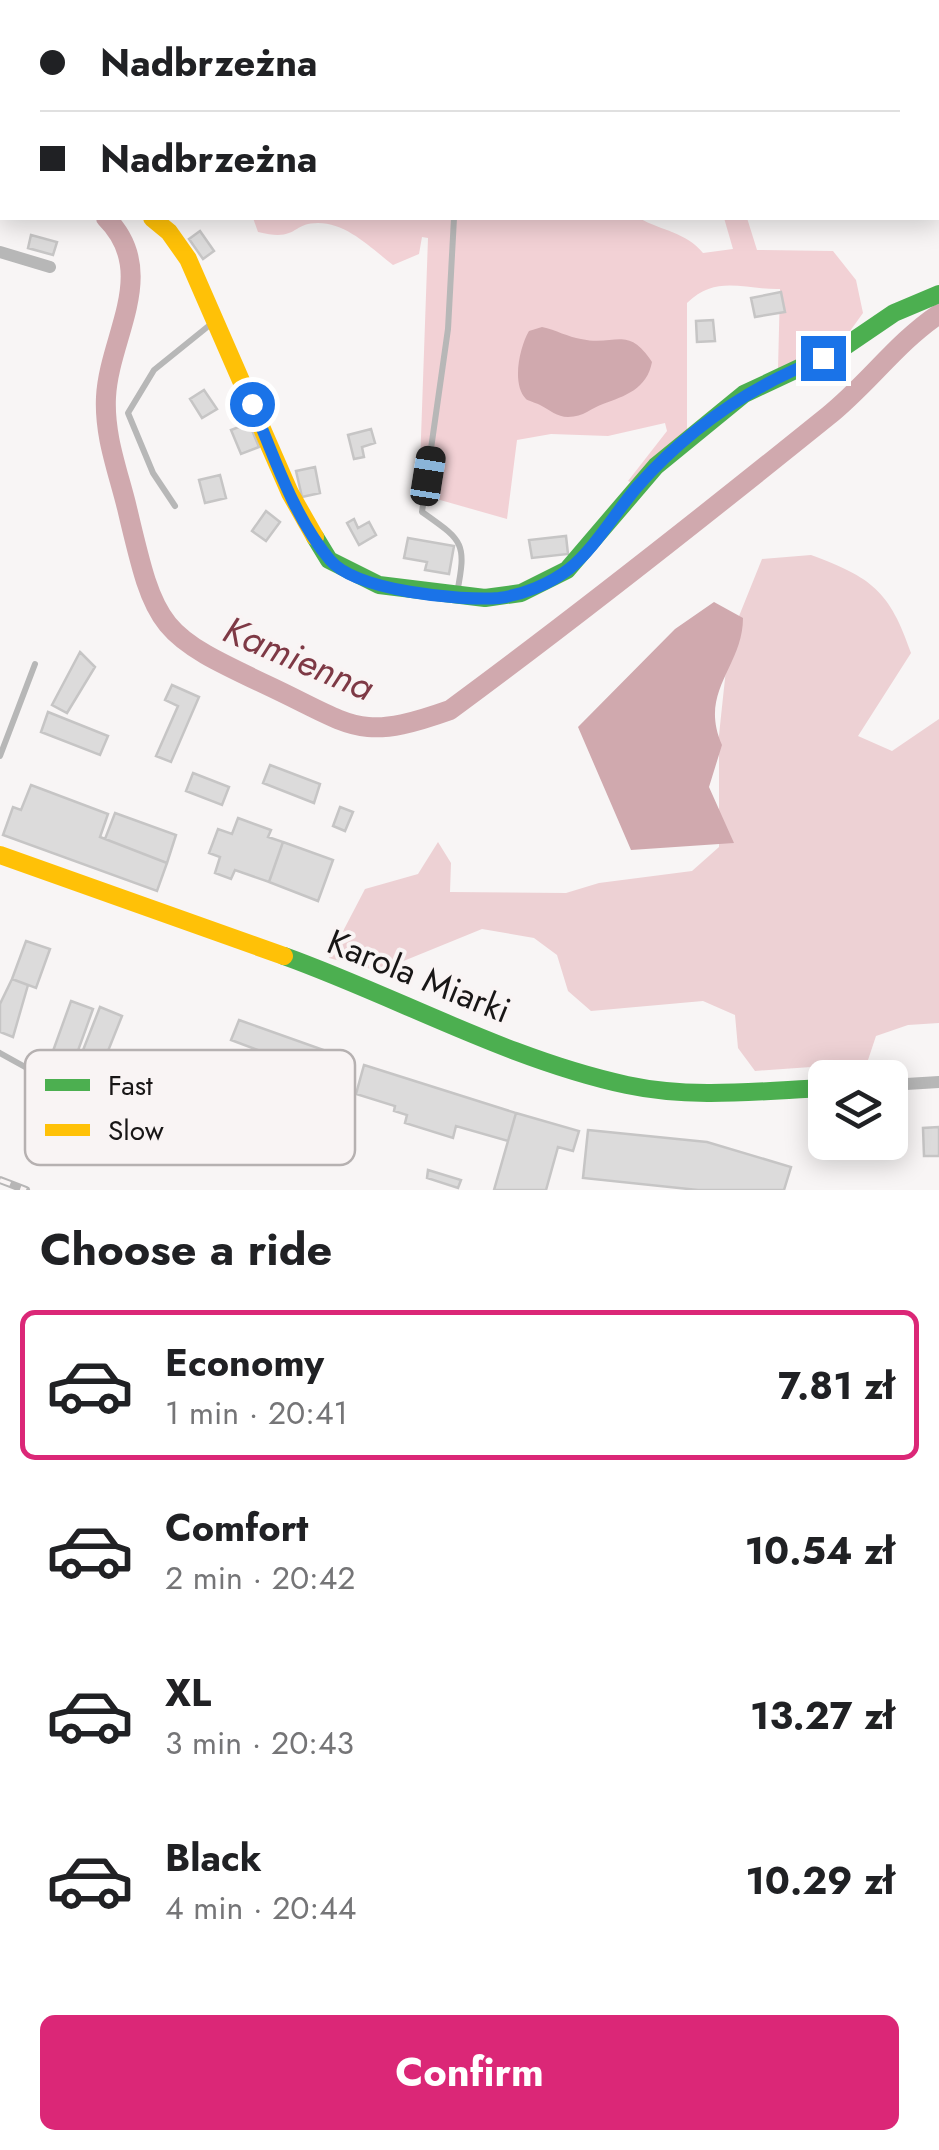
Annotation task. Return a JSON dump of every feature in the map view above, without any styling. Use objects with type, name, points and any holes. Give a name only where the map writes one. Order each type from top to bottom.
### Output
[{"type":"street","points":[[154,220],[169,232],[188,259],[212,323],[240,376],[290,493],[329,560],[379,585],[456,596],[510,596],[556,578],[576,563],[656,466],[727,405],[762,382],[844,347],[894,312],[939,294]]},
{"type":"street","points":[[0,252],[50,267]]},
{"type":"street","name":"Karola Miarki","points":[[0,855],[358,983],[474,1036],[626,1086],[691,1094],[808,1089]]},
{"type":"street","points":[[908,1084],[939,1082]]},
{"type":"lane","points":[[454,220],[448,328],[422,512],[458,537],[464,549],[456,596]]},
{"type":"lane","points":[[175,506],[153,473],[128,413],[154,370],[212,323]]},
{"type":"lane","points":[[0,756],[35,664]]},
{"type":"lane","points":[[0,1054],[25,1067]]},
{"type":"shaded area","points":[[254,220],[644,220],[681,236],[703,253],[733,249],[725,220],[748,220],[757,250],[833,251],[856,280],[863,313],[845,338],[778,369],[780,289],[720,286],[698,294],[687,303],[687,430],[635,484],[628,481],[667,431],[665,423],[608,436],[551,434],[517,440],[507,519],[419,494],[428,238],[422,237],[419,254],[393,265],[358,238],[329,224],[309,224],[280,235],[258,232]]},
{"type":"shaded area","points":[[542,327],[593,341],[628,340],[652,362],[649,371],[640,385],[627,394],[579,416],[557,415],[527,400],[519,384],[518,365],[526,338],[529,331]]},
{"type":"shaded area","points":[[811,555],[849,571],[876,589],[895,615],[911,653],[858,736],[892,751],[939,719],[939,1023],[908,1025],[876,1036],[868,1060],[808,1060],[808,1067],[755,1071],[738,1048],[735,1015],[703,1001],[591,1011],[568,991],[557,955],[534,938],[482,929],[379,971],[329,958],[365,889],[418,874],[438,842],[451,863],[450,892],[566,893],[599,883],[692,871],[719,847],[719,735],[729,641],[762,559]]},
{"type":"shaded area","points":[[714,602],[743,618],[736,651],[718,694],[716,726],[722,745],[709,787],[734,843],[631,850],[578,727],[675,629]]},
{"type":"building","points":[[200,231],[214,251],[203,259],[189,239]]},
{"type":"building","points":[[31,235],[57,242],[53,255],[28,248]]},
{"type":"building","points":[[781,292],[785,312],[755,317],[751,298]]},
{"type":"building","points":[[713,320],[715,341],[697,342],[696,321]]},
{"type":"building","points":[[204,390],[217,409],[202,418],[190,399]]},
{"type":"building","points":[[249,423],[259,447],[241,454],[231,430]]},
{"type":"building","points":[[371,429],[375,443],[362,447],[364,457],[354,459],[348,435]]},
{"type":"building","points":[[315,467],[320,493],[302,497],[296,471]]},
{"type":"building","points":[[220,475],[226,498],[205,503],[199,480]]},
{"type":"building","points":[[266,511],[280,522],[266,541],[252,531]]},
{"type":"building","points":[[354,519],[358,528],[369,522],[376,535],[359,545],[347,523]]},
{"type":"building","points":[[566,536],[568,554],[532,558],[529,540]]},
{"type":"building","points":[[408,538],[454,546],[449,574],[425,570],[427,562],[404,558]]},
{"type":"building","points":[[80,652],[95,667],[67,713],[52,705]]},
{"type":"building","points":[[172,685],[199,697],[171,762],[156,756],[178,706],[165,700]]},
{"type":"building","points":[[48,712],[108,736],[100,755],[41,732]]},
{"type":"building","points":[[270,765],[320,784],[314,803],[263,783]]},
{"type":"building","points":[[193,773],[229,787],[222,805],[186,791]]},
{"type":"building","points":[[31,785],[108,814],[100,837],[167,863],[157,891],[3,835],[13,807],[21,810]]},
{"type":"building","points":[[340,807],[353,812],[345,831],[333,826]]},
{"type":"building","points":[[115,813],[176,835],[167,863],[105,839]]},
{"type":"building","points":[[238,818],[271,830],[268,837],[283,842],[269,882],[235,870],[231,879],[215,873],[220,857],[209,853],[218,829],[232,834]]},
{"type":"building","points":[[283,842],[333,860],[318,901],[269,882]]},
{"type":"building","points":[[26,941],[50,949],[36,988],[12,979]]},
{"type":"building","points":[[12,979],[28,985],[13,1037],[0,1032],[0,1004]]},
{"type":"building","points":[[71,1001],[93,1009],[78,1050],[53,1050]]},
{"type":"building","points":[[100,1007],[122,1016],[108,1050],[83,1050]]},
{"type":"building","points":[[239,1020],[324,1050],[258,1050],[231,1040]]},
{"type":"building","points":[[364,1065],[516,1113],[508,1141],[456,1126],[453,1138],[405,1123],[407,1115],[394,1111],[395,1106],[356,1094]]},
{"type":"building","points":[[516,1113],[579,1131],[573,1151],[558,1147],[546,1190],[494,1190]]},
{"type":"building","points":[[939,1127],[939,1156],[924,1156],[923,1128]]},
{"type":"building","points":[[588,1130],[707,1142],[791,1167],[784,1190],[698,1190],[583,1178]]},
{"type":"building","points":[[428,1170],[461,1180],[458,1188],[427,1178]]},
{"type":"waterway","name":"Kamienna","points":[[108,220],[122,239],[131,282],[109,374],[107,426],[137,549],[156,605],[168,624],[206,655],[358,726],[396,726],[450,710],[828,416],[939,314]]},
{"type":"railway","points":[[0,1180],[26,1190]]},
{"type":"traffic: fast","points":[[315,537],[329,560],[379,585],[485,598],[521,593],[567,570],[656,466],[744,394],[844,347],[894,313],[939,294]]},
{"type":"traffic: fast","points":[[284,956],[496,1044],[582,1074],[651,1089],[701,1093],[808,1089]]},
{"type":"traffic: slow","points":[[154,220],[169,232],[188,259],[290,493],[315,537]]},
{"type":"traffic: slow","points":[[0,855],[284,956]]},
{"type":"route","points":[[252,404],[290,493],[334,565],[379,585],[429,594],[498,598],[542,585],[576,563],[656,466],[727,405],[762,382],[823,358]]}]
